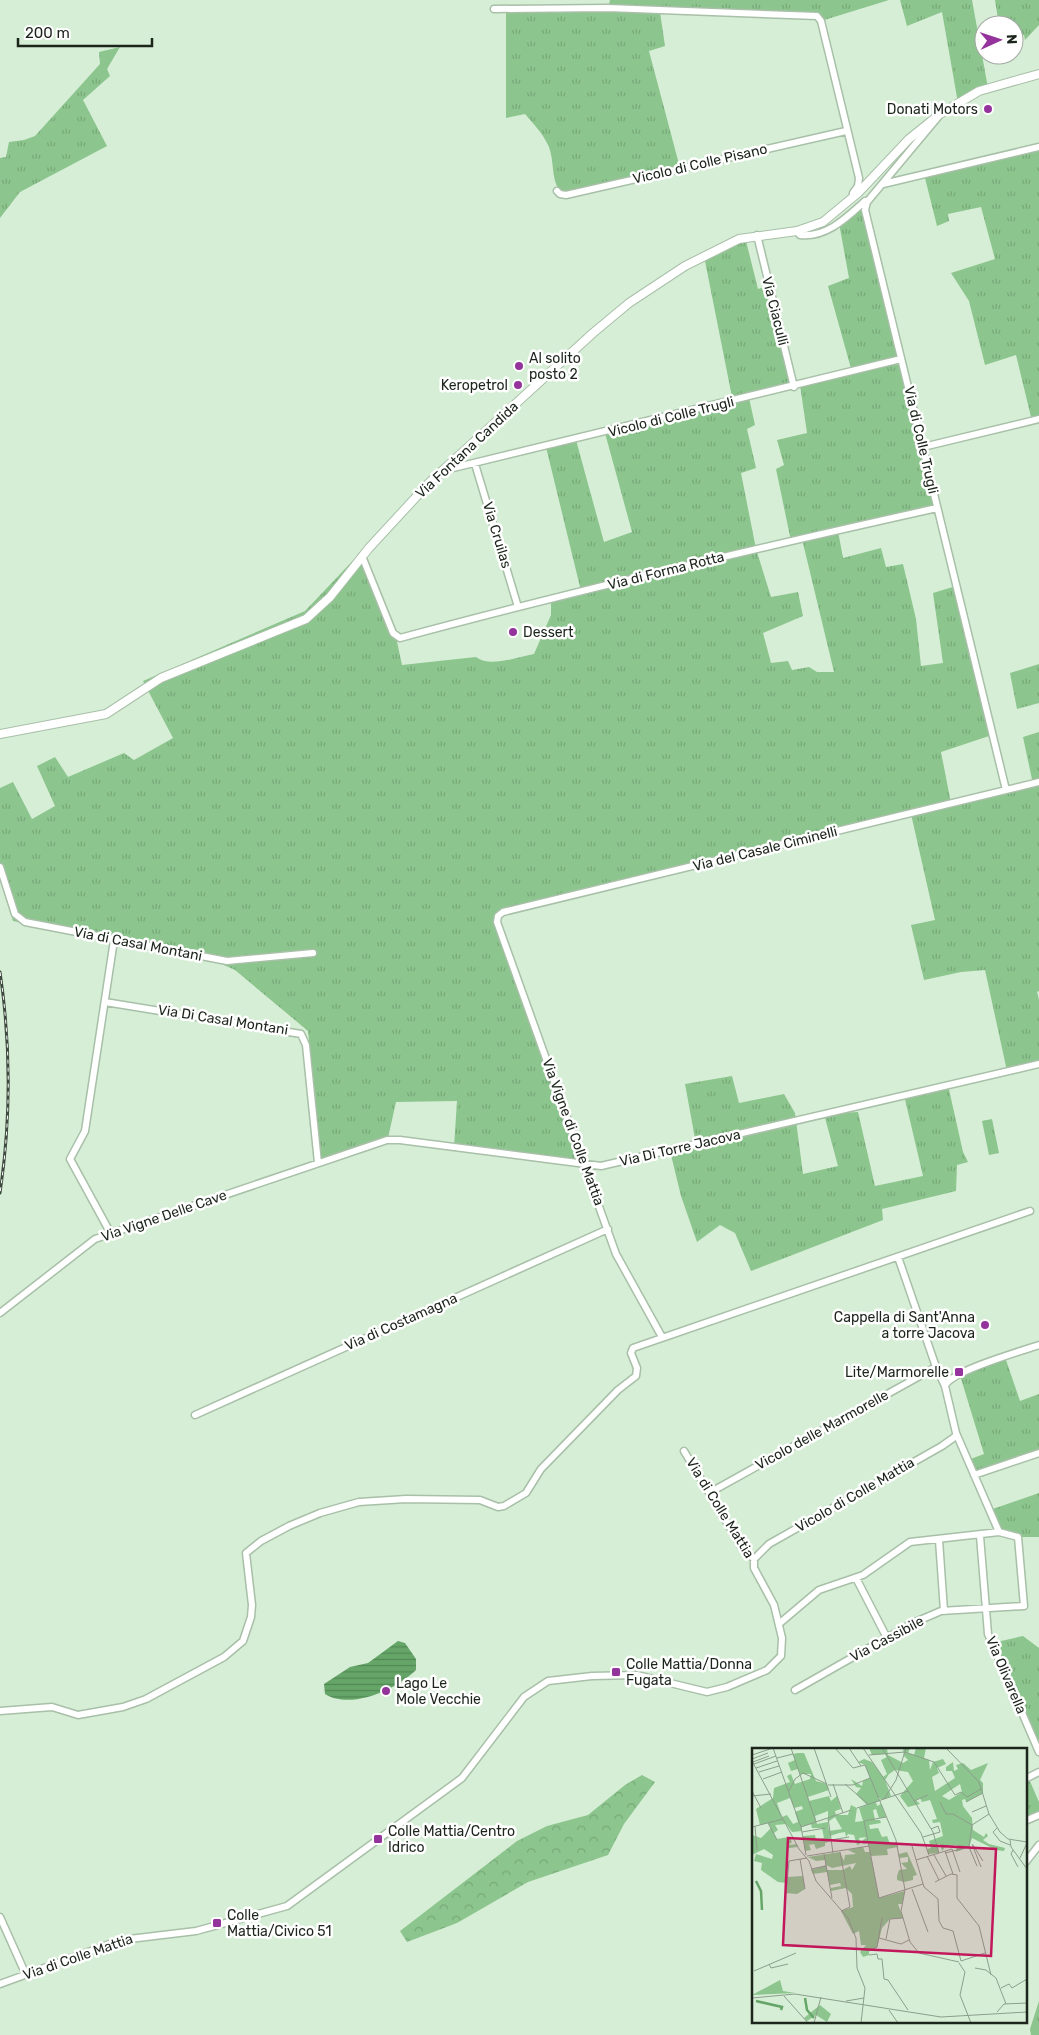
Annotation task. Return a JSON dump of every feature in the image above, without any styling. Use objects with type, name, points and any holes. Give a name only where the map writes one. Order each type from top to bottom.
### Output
[{"type":"main road","name":"Via Fontana Candida","points":[[0,732],[106,714],[161,678],[302,622],[330,597],[362,556],[440,472],[593,332],[629,303],[710,252],[743,238],[797,231],[816,225],[831,217],[862,190],[909,139],[940,114],[982,90],[1039,74]]},
{"type":"street","points":[[494,9],[608,8],[818,16],[858,174],[859,185],[855,192],[835,209],[831,217]]},
{"type":"street","name":"Via di Colle Trugli","points":[[940,114],[925,135],[866,203],[865,212],[1006,790]]},
{"type":"street","name":"Vicolo di Colle Pisano","points":[[557,191],[560,194],[566,195],[846,131]]},
{"type":"street","points":[[883,184],[1039,147]]},
{"type":"street","points":[[797,231],[800,235],[807,235],[829,229],[847,217],[874,193]]},
{"type":"street","name":"Via Ciaculli","points":[[757,235],[794,387]]},
{"type":"street","name":"Vicolo di Colle Trugli","points":[[440,472],[794,387],[901,359]]},
{"type":"street","points":[[923,448],[1039,419]]},
{"type":"street","name":"Via Cruilas","points":[[476,464],[518,607]]},
{"type":"street","name":"Via di Forma Rotta","points":[[362,556],[396,637],[738,553],[937,508]]},
{"type":"street","name":"Via del Casale Ciminelli","points":[[497,922],[498,916],[503,912],[1039,782]]},
{"type":"street","name":"Via di Casal Montani","points":[[0,867],[14,911],[19,920],[232,962],[313,953]]},
{"type":"street","name":"Via Vigne di Colle Mattia","points":[[497,922],[621,1266],[662,1337]]},
{"type":"street","points":[[111,1234],[71,1163],[71,1156],[86,1132],[114,940]]},
{"type":"street","name":"Via Di Casal Montani","points":[[105,1002],[301,1034],[306,1045],[318,1162]]},
{"type":"street","name":"Via Di Torre Jacova","points":[[318,1162],[383,1142],[396,1140],[585,1166],[607,1165],[1039,1064]]},
{"type":"street","name":"Via Vigne Delle Cave","points":[[0,1313],[90,1242],[318,1162]]},
{"type":"street","points":[[0,1710],[52,1706],[78,1715],[126,1707],[143,1700],[224,1657],[243,1641],[251,1617],[252,1602],[246,1553],[261,1541],[320,1512],[359,1502],[411,1499],[480,1500],[498,1507],[504,1506],[525,1494],[541,1469],[618,1390],[636,1376],[638,1370],[631,1350],[662,1337],[1030,1211]]},
{"type":"street","name":"Via di Costamagna","points":[[195,1416],[608,1229]]},
{"type":"street","points":[[780,1623],[818,1590],[863,1576],[908,1544],[999,1532],[956,1433],[945,1386],[936,1367],[898,1257]]},
{"type":"street","points":[[945,1386],[948,1381],[963,1372],[1039,1345]]},
{"type":"street","name":"Vicolo delle Marmorelle","points":[[709,1493],[936,1367]]},
{"type":"street","name":"Vicolo di Colle Mattia","points":[[754,1559],[769,1544],[942,1446],[956,1436],[956,1433]]},
{"type":"street","name":"Via di Colle Mattia","points":[[0,1984],[121,1940],[196,1931],[287,1906],[462,1778],[523,1698],[536,1687],[559,1679],[634,1675],[699,1691],[722,1689],[755,1676],[778,1662],[783,1650],[780,1623],[774,1603],[754,1568],[754,1559],[741,1546],[684,1451]]},
{"type":"street","points":[[974,1475],[1039,1453]]},
{"type":"street","name":"Via Cassibile","points":[[795,1690],[912,1623],[944,1610],[1024,1606],[1018,1537],[999,1532]]},
{"type":"street","name":"Via Olivarella","points":[[980,1536],[988,1634],[1039,1752]]},
{"type":"street","points":[[939,1540],[944,1610]]},
{"type":"street","points":[[856,1578],[887,1638]]},
{"type":"street","points":[[1026,1778],[1039,1772]]},
{"type":"street","points":[[1026,1821],[1039,1815]]},
{"type":"street","points":[[1026,1862],[1039,1845]]},
{"type":"street","points":[[0,1918],[26,1975]]},
{"type":"green space","points":[[610,0],[889,0],[821,21],[820,18],[608,8]]},
{"type":"green space","points":[[900,0],[972,0],[975,15],[974,65],[984,65],[988,88],[958,103],[942,12],[907,26]]},
{"type":"green space","points":[[995,0],[1039,0],[1039,25],[1025,40],[1024,15],[997,15]]},
{"type":"green space","points":[[506,11],[660,12],[665,46],[649,51],[680,168],[563,195],[554,177],[550,149],[540,132],[525,114],[506,118]]},
{"type":"green space","points":[[120,47],[107,69],[110,76],[83,100],[107,146],[20,192],[0,218],[0,158],[6,157],[9,142],[35,136],[100,64],[99,52]]},
{"type":"green space","points":[[1039,147],[1039,419],[1032,421],[1016,355],[985,365],[969,301],[951,273],[995,259],[981,207],[948,214],[949,221],[937,226],[924,174]]},
{"type":"green space","points":[[865,207],[937,508],[838,531],[843,558],[881,548],[886,567],[903,564],[916,619],[921,666],[943,663],[933,593],[956,586],[992,735],[941,752],[951,803],[1033,784],[1023,737],[1039,732],[1039,991],[1037,992],[1039,1000],[1039,1064],[1007,1071],[985,970],[961,972],[924,980],[911,925],[935,920],[911,814],[503,912],[497,923],[585,1166],[454,1147],[457,1101],[396,1102],[388,1138],[321,1161],[308,1031],[235,970],[217,962],[13,921],[0,880],[0,788],[13,782],[32,819],[55,806],[37,766],[55,757],[68,777],[124,753],[134,760],[173,738],[143,681],[305,611],[361,552],[396,637],[402,665],[476,657],[489,662],[496,662],[534,654],[551,615],[551,599],[581,591],[546,447],[576,440],[604,542],[632,532],[605,433],[733,402],[704,256],[745,237],[758,289],[769,286],[794,387],[749,398],[755,425],[747,429],[756,468],[741,473],[756,549],[771,597],[798,592],[803,616],[763,633],[771,663],[788,661],[792,670],[809,667],[817,672],[834,672],[802,539],[791,541],[776,469],[784,465],[777,440],[807,433],[800,385],[852,372],[828,286],[849,278],[839,223]]},
{"type":"green space","points":[[1039,664],[1039,703],[1017,709],[1010,673]]},
{"type":"green space","points":[[732,1076],[739,1103],[784,1094],[795,1113],[803,1174],[838,1166],[824,1114],[858,1112],[875,1186],[923,1176],[904,1095],[948,1085],[963,1152],[968,1162],[957,1165],[956,1191],[882,1209],[883,1220],[751,1271],[735,1233],[720,1225],[697,1242],[681,1196],[671,1155],[696,1144],[685,1084]]},
{"type":"green space","points":[[992,1119],[999,1153],[989,1155],[982,1121]]},
{"type":"green space","points":[[1005,1357],[1020,1401],[1039,1394],[1039,1453],[974,1475],[968,1460],[984,1454],[959,1372]]},
{"type":"green space","points":[[1039,1493],[1039,1537],[1018,1537],[999,1532],[990,1510]]},
{"type":"green space","points":[[1023,1636],[1039,1648],[1039,1752],[992,1643]]},
{"type":"green space","points":[[642,1775],[655,1782],[624,1824],[608,1855],[528,1882],[457,1923],[407,1942],[400,1931],[517,1841],[547,1826],[588,1815],[625,1785]]},
{"type":"green space","points":[[1029,1779],[1039,1802],[1039,1812],[1026,1818],[1026,1780]]},
{"type":"green space","points":[[1039,2001],[1039,2035],[1031,2035],[1030,2029]]},
{"type":"shaded area","name":"Lago Le Mole Vecchie","points":[[398,1641],[405,1643],[416,1659],[416,1670],[407,1677],[385,1691],[360,1699],[347,1700],[325,1694],[324,1684],[350,1667],[368,1663]]},
{"type":"railway","points":[[0,972],[8,1055],[8,1110],[0,1193]]},
{"type":"place","name":"Donati Motors","points":[[988,109]]},
{"type":"place","name":"Al solito posto 2","points":[[519,366]]},
{"type":"place","name":"Keropetrol","points":[[518,385]]},
{"type":"place","name":"Dessert","points":[[513,632]]},
{"type":"place","name":"Cappella di Sant'Anna a torre Jacova","points":[[985,1325]]},
{"type":"place","name":"Lite/Marmorelle","points":[[959,1372]]},
{"type":"place","name":"Colle Mattia/Donna Fugata","points":[[616,1672]]},
{"type":"place","name":"Lago Le Mole Vecchie","points":[[386,1691]]},
{"type":"place","name":"Colle Mattia/Centro Idrico","points":[[378,1839]]},
{"type":"place","name":"Colle Mattia/Civico 51","points":[[217,1923]]}]
